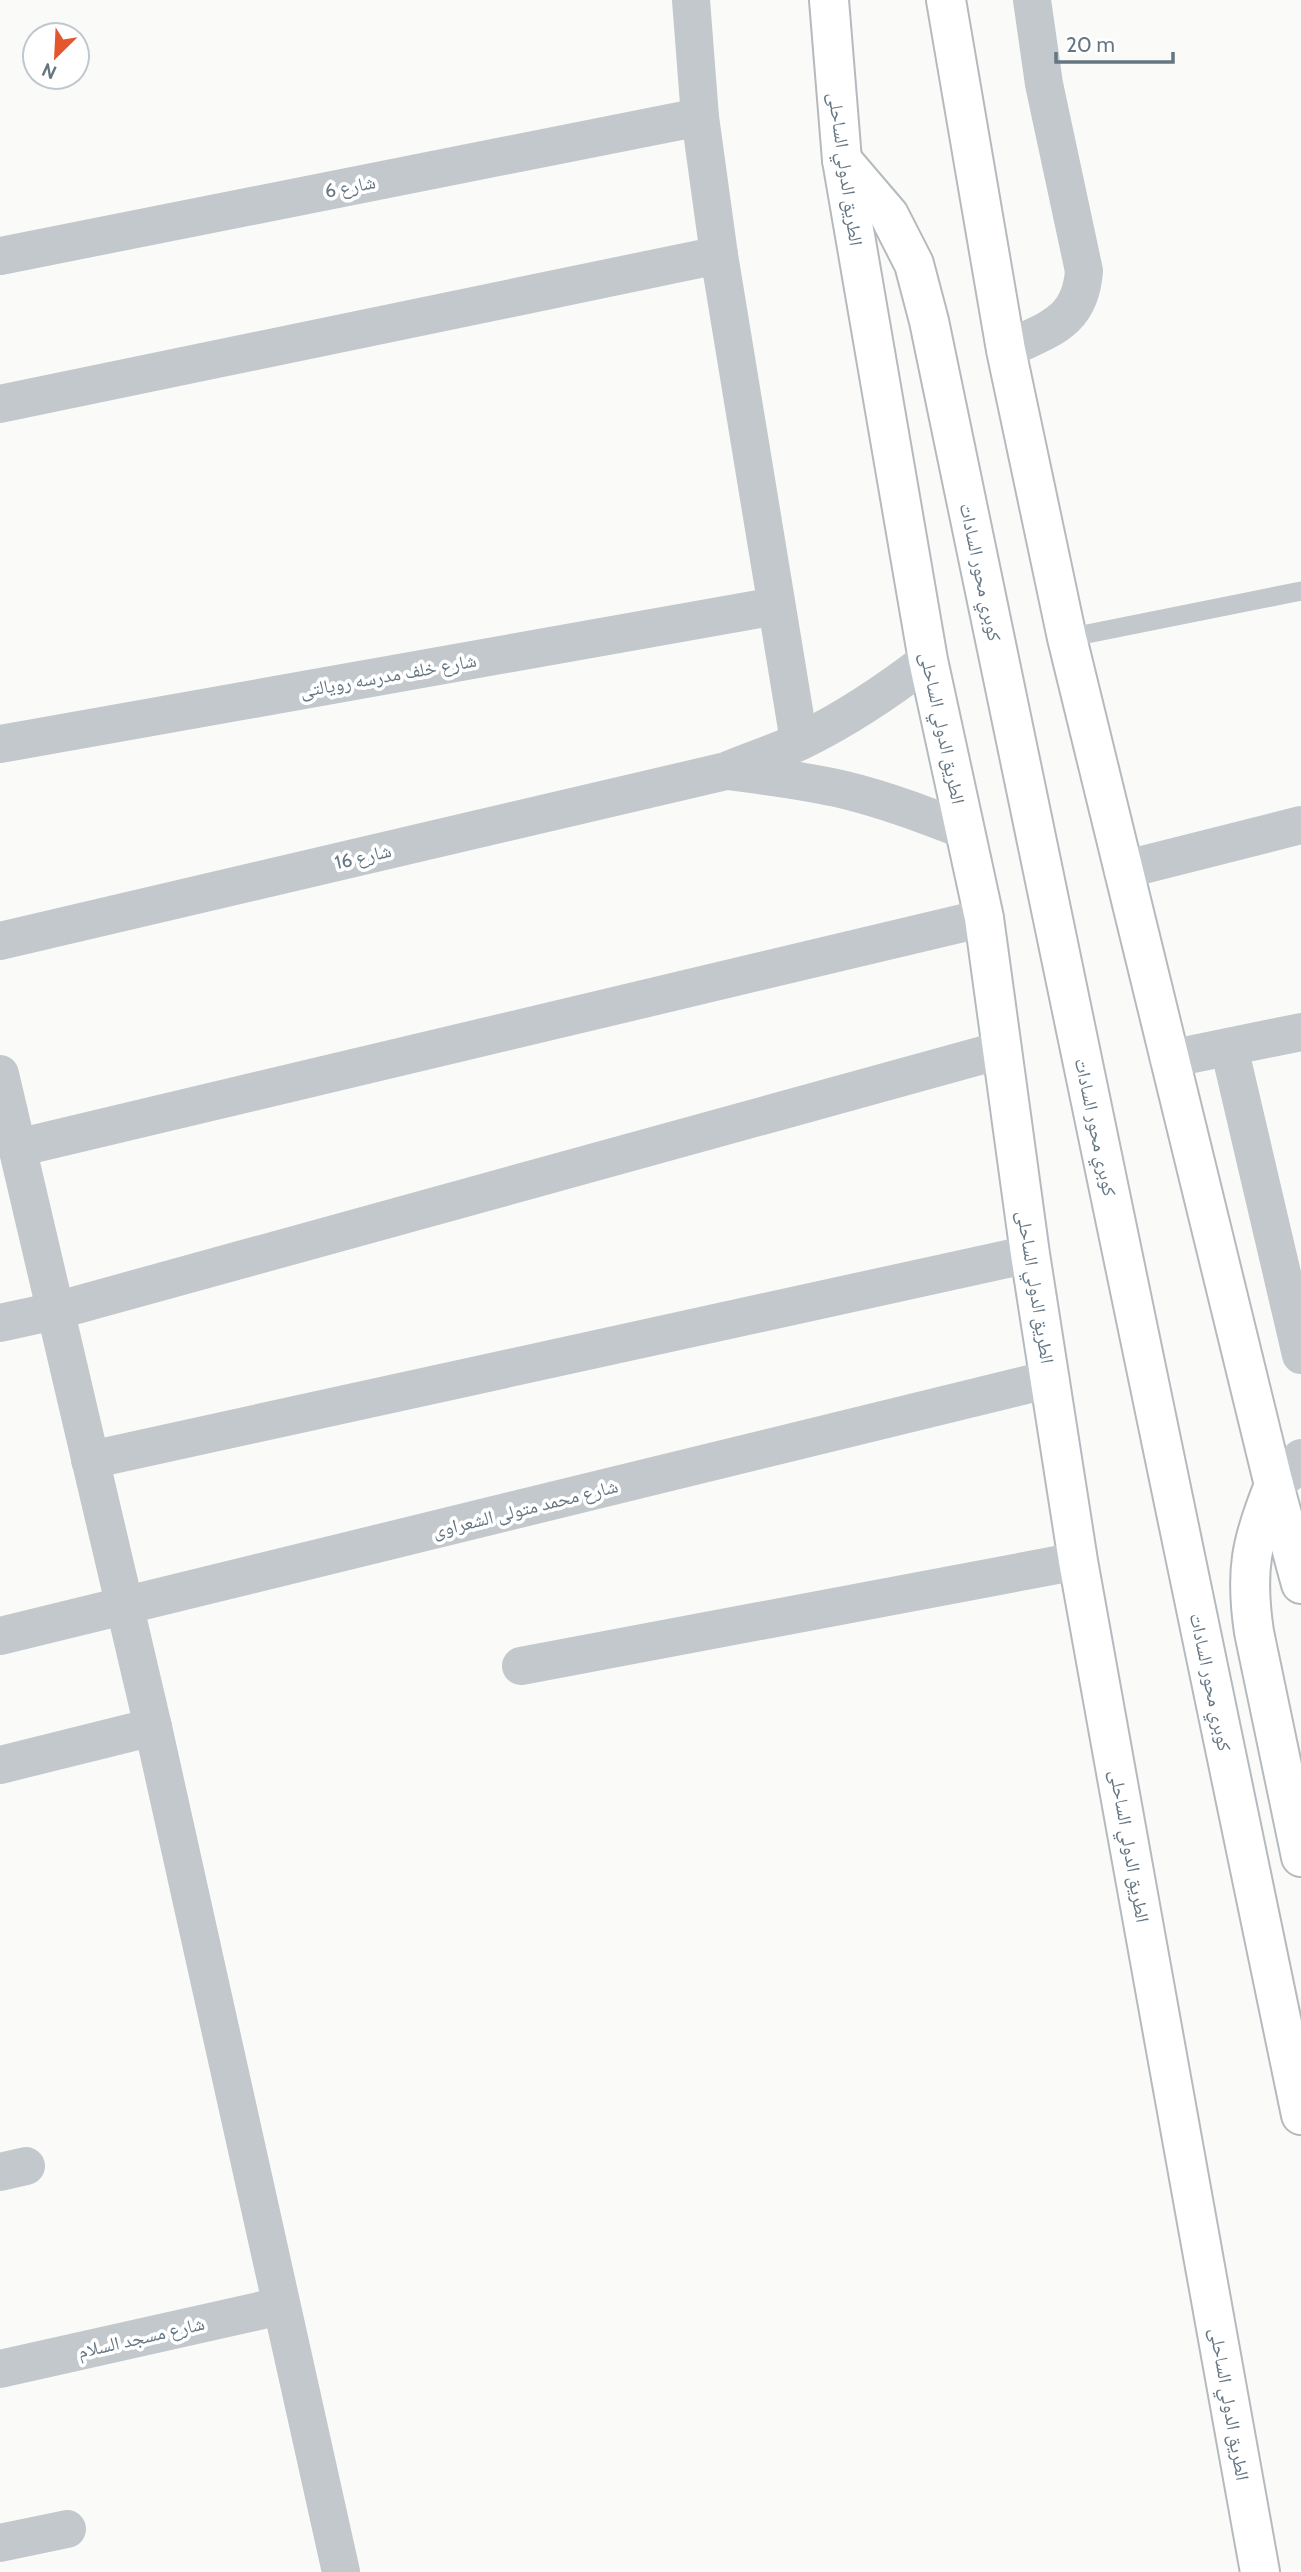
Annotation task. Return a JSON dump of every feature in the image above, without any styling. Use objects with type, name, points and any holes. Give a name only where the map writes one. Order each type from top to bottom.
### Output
[{"type":"main road","name":"الطريق الدولي الساحلى","points":[[829,0],[842,160],[928,660],[984,918],[1030,1254],[1078,1561],[1261,2572]]},
{"type":"main road","points":[[946,0],[1006,350],[1067,638],[1274,1485],[1301,1584]]},
{"type":"main road","name":"كوبري محور السادات","points":[[842,160],[889,215],[914,264],[929,321],[1301,2115]]},
{"type":"main road","points":[[1274,1485],[1260,1520],[1251,1557],[1249,1595],[1254,1632],[1301,1857]]},
{"type":"street","points":[[691,0],[700,117],[719,255],[799,741]]},
{"type":"street","points":[[1006,350],[1063,321],[1075,306],[1083,288],[1084,271],[1044,84],[1032,0]]},
{"type":"street","name":"شارع 6","points":[[0,256],[700,117]]},
{"type":"street","points":[[0,404],[719,255]]},
{"type":"street","name":"شارع خلف مدرسه رويالتى","points":[[0,744],[776,606]]},
{"type":"street","name":"شارع 16","points":[[0,941],[726,771],[799,741],[877,698],[928,660]]},
{"type":"street","name":"شارع 16","points":[[726,771],[847,790],[964,830]]},
{"type":"street","points":[[1123,870],[1301,825]]},
{"type":"street","points":[[16,1148],[984,918]]},
{"type":"street","points":[[1169,1059],[1301,1032]]},
{"type":"street","points":[[1229,1047],[1301,1355]]},
{"type":"street","points":[[0,1323],[55,1311],[1001,1050]]},
{"type":"street","points":[[0,1074],[16,1148],[14,1196],[55,1311],[153,1727],[341,2572]]},
{"type":"street","points":[[90,1460],[1030,1254]]},
{"type":"street","name":"شارع محمد متولى الشعراوى","points":[[0,1636],[1050,1379]]},
{"type":"street","points":[[1274,1485],[1290,1472],[1301,1458]]},
{"type":"street","points":[[521,1665],[1078,1561]]},
{"type":"street","points":[[0,1765],[153,1727]]},
{"type":"street","name":"شارع مسجد السلام","points":[[0,2369],[281,2306]]},
{"type":"street","points":[[0,2543],[66,2529]]},
{"type":"lane","points":[[1067,638],[1301,592]]}]
